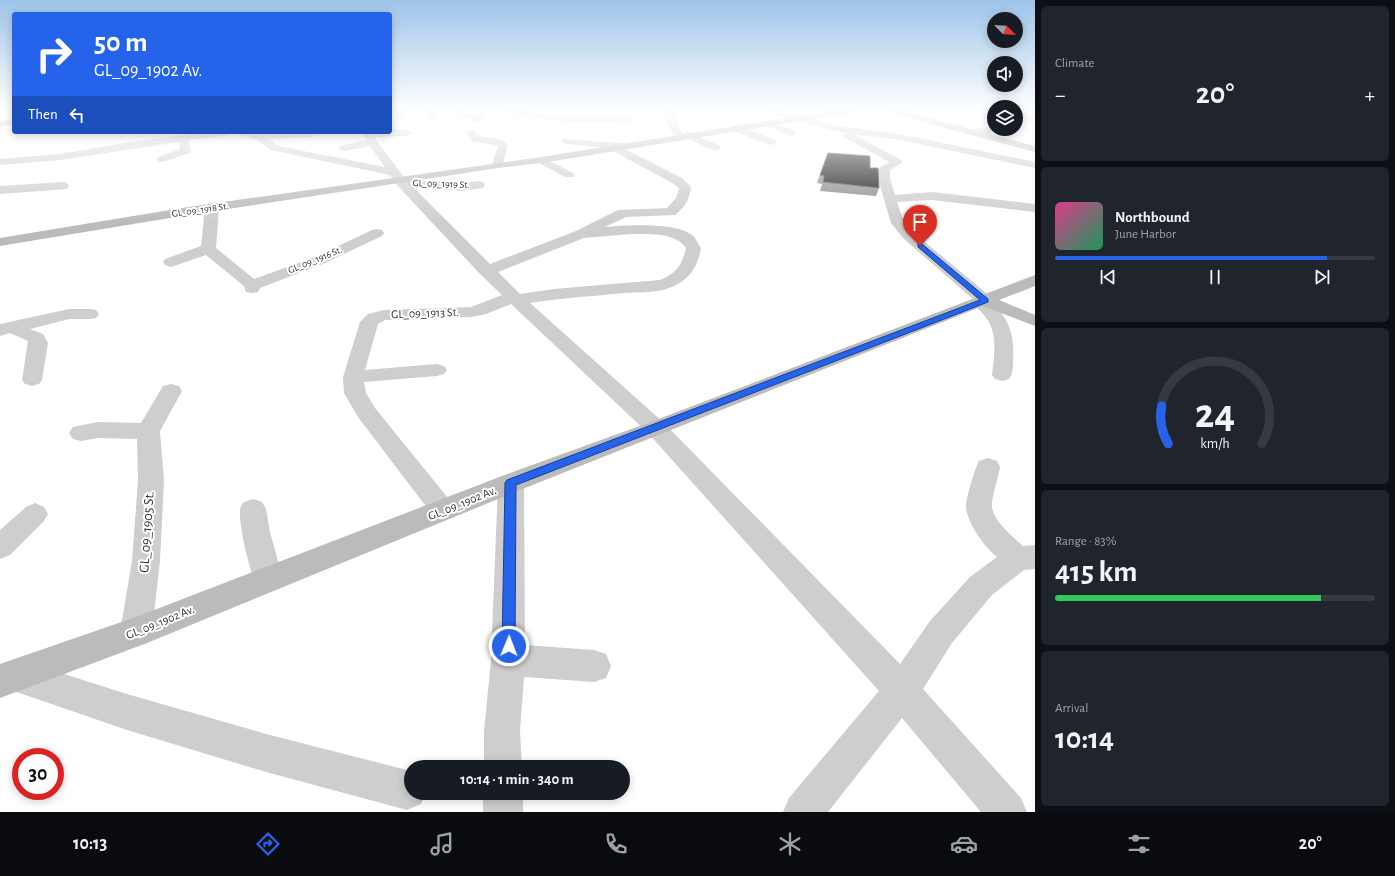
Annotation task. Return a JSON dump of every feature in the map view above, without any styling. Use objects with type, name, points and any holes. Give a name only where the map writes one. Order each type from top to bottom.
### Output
[{"type":"main road","name":"GL_09_1918 St.","points":[[0,242],[399,178],[541,160],[614,148]]},
{"type":"main road","name":"GL_09_1902 Av.","points":[[9,679],[136,632],[510,483],[983,302],[1035,280]]},
{"type":"main road","points":[[983,302],[1035,321]]},
{"type":"street","points":[[85,153],[84,149],[87,148]]},
{"type":"street","points":[[1,166],[114,148]]},
{"type":"street","points":[[162,158],[186,151],[185,148]]},
{"type":"street","name":"GL_09_1919 St.","points":[[275,148],[399,178],[463,187],[479,185]]},
{"type":"street","points":[[377,148],[399,178],[486,271],[514,299],[656,428],[902,691],[1007,812]]},
{"type":"street","points":[[498,165],[502,148]]},
{"type":"street","points":[[486,271],[581,234],[597,225],[627,212],[663,214],[670,212],[680,203],[685,193],[685,187],[678,181],[614,148]]},
{"type":"street","points":[[874,148],[897,162],[884,169],[884,180],[896,220],[909,236],[983,302],[1002,328],[1005,340],[1002,375]]},
{"type":"street","points":[[953,148],[1035,165]]},
{"type":"street","points":[[945,157],[1007,159]]},
{"type":"street","points":[[541,160],[569,174]]},
{"type":"street","points":[[0,190],[63,186]]},
{"type":"street","points":[[890,199],[973,195],[1035,208]]},
{"type":"street","points":[[171,262],[208,249],[212,208]]},
{"type":"street","name":"GL_09_1913 St.","points":[[443,510],[366,412],[355,393],[353,377],[369,322],[374,318],[384,315],[471,312],[514,299],[554,294],[662,285],[675,280],[689,264],[693,256],[693,248],[689,240],[686,236],[678,234],[640,229],[581,234]]},
{"type":"street","name":"GL_09_1916 St.","points":[[208,249],[252,286],[320,260],[377,233]]},
{"type":"street","points":[[5,329],[68,314],[90,314]]},
{"type":"street","points":[[5,329],[36,338],[38,343],[32,380]]},
{"type":"street","points":[[353,377],[437,370]]},
{"type":"street","points":[[81,433],[98,430],[148,431],[171,391]]},
{"type":"street","name":"GL_09_1905 St.","points":[[136,632],[146,561],[151,481],[148,431]]},
{"type":"street","points":[[803,812],[902,691],[941,632],[981,586],[1027,557],[997,540],[984,520],[978,507],[988,467]]},
{"type":"street","points":[[503,760],[502,731],[508,660],[510,483]]},
{"type":"street","points":[[253,509],[256,532],[268,579]]},
{"type":"street","points":[[0,547],[35,514]]},
{"type":"street","points":[[508,660],[594,666]]},
{"type":"street","points":[[9,679],[259,751],[404,789]]},
{"type":"street","points":[[503,800],[503,812]]},
{"type":"building","points":[[828,153],[870,156],[870,168],[878,168],[879,188],[823,182],[824,176],[820,175]]},
{"type":"route","points":[[509,646],[510,483],[985,301],[920,246]]}]
